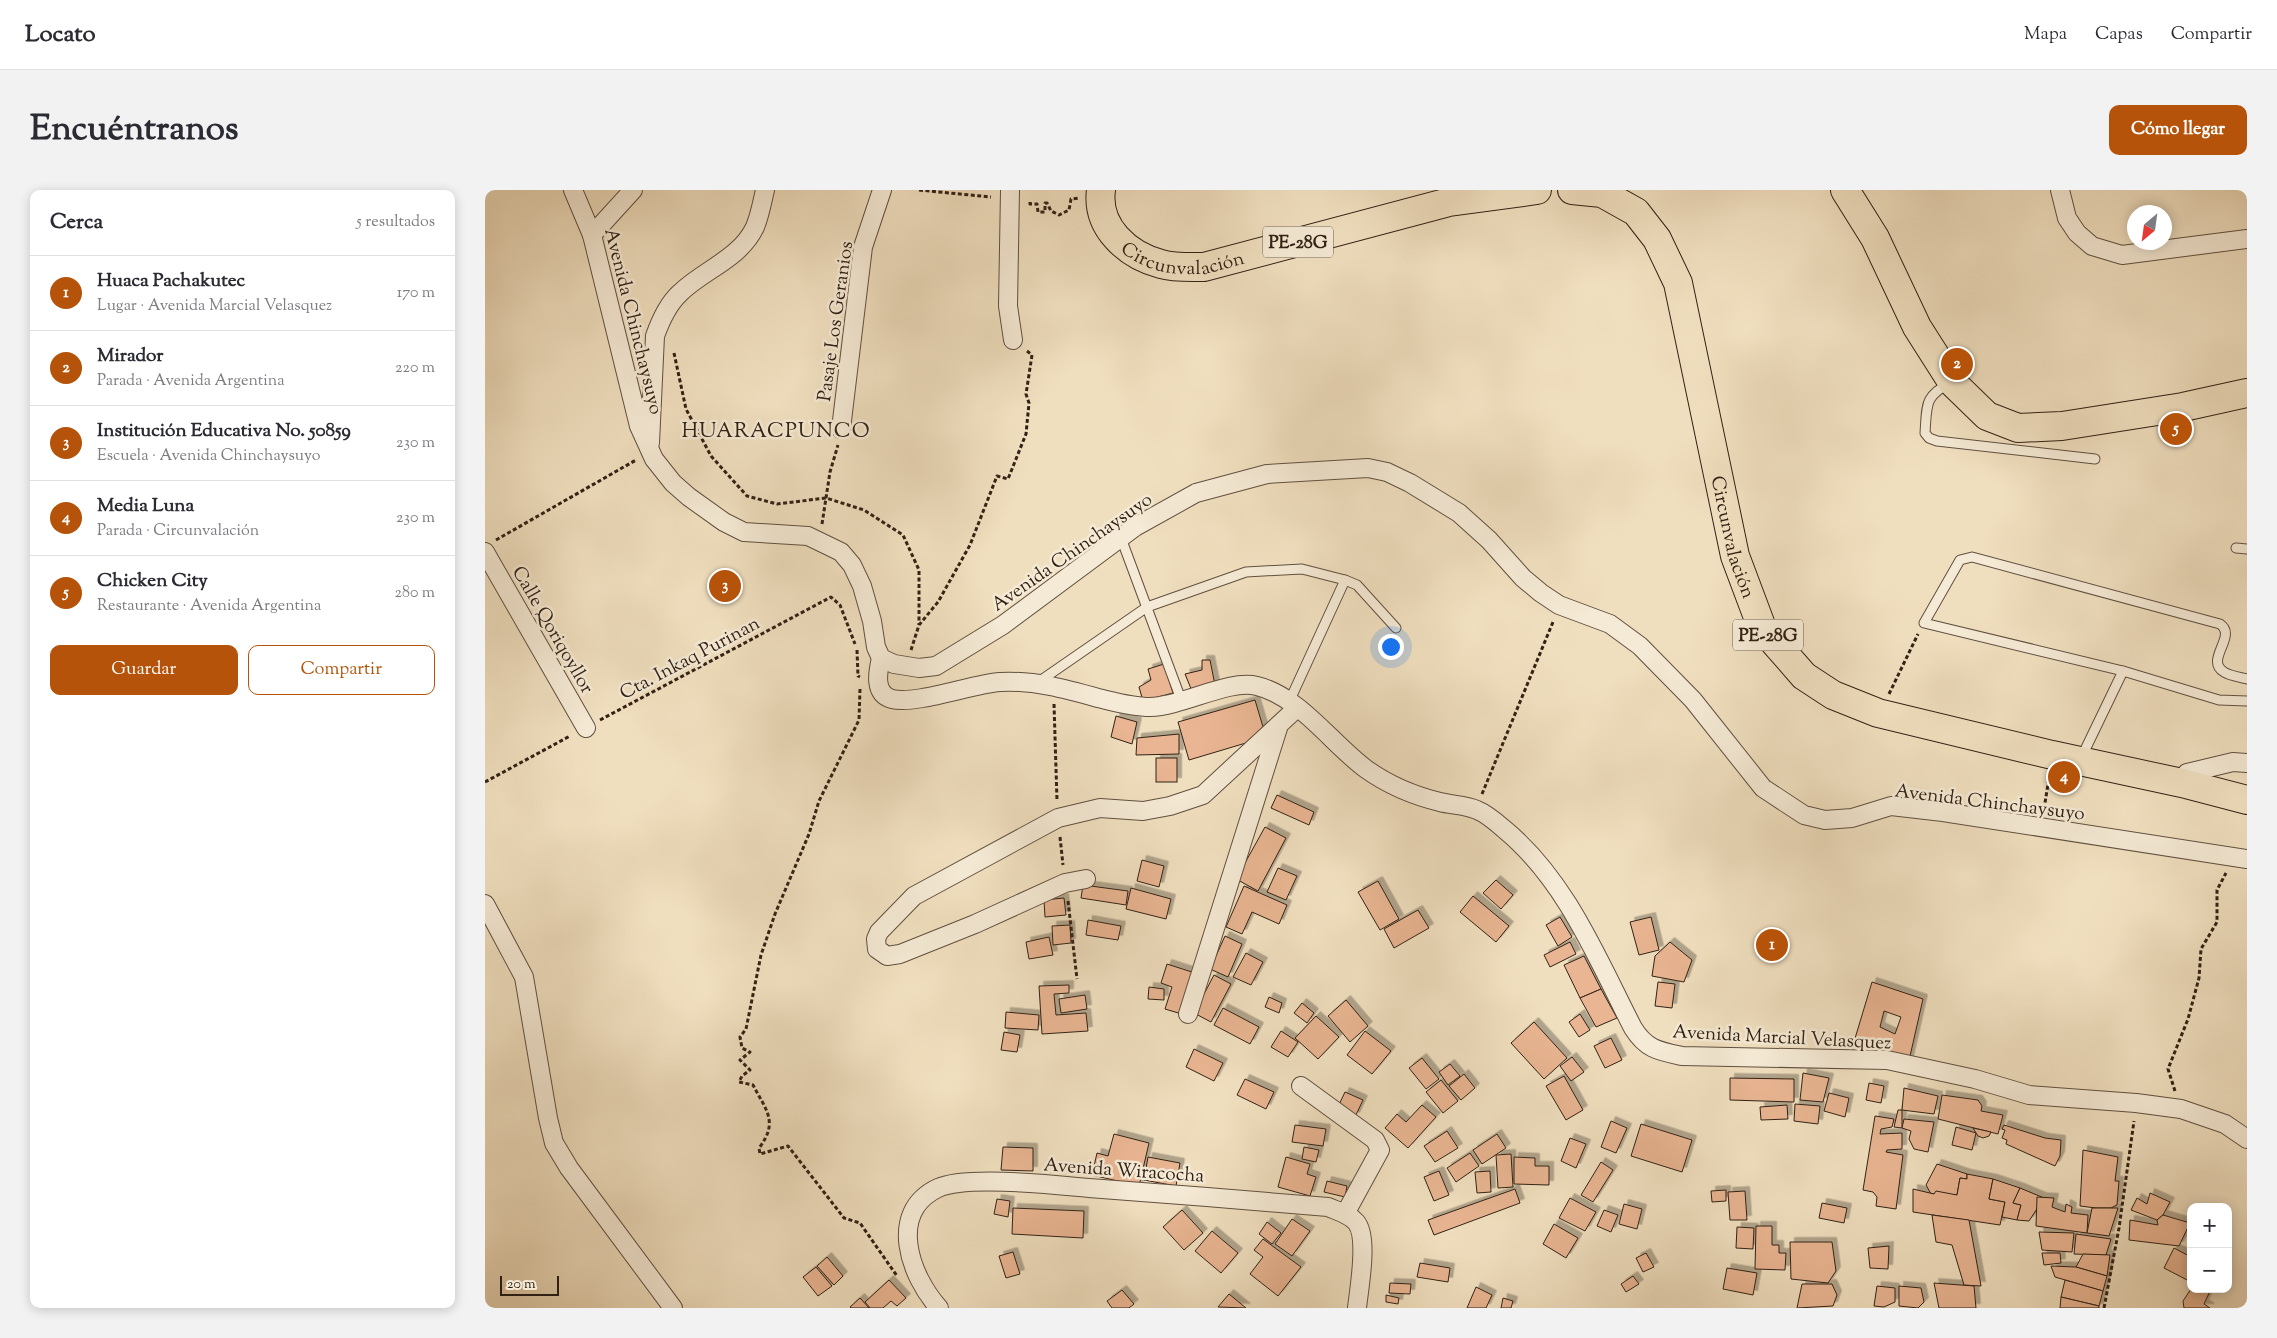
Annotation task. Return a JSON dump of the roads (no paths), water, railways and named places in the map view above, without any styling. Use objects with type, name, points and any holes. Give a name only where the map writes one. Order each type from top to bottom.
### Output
[{"type":"highway","name":"Circunvalación","points":[[1090,194],[1099,201],[1108,229],[1121,242],[1139,255],[1161,264],[1177,267],[1204,267],[1449,202],[1537,190]]},
{"type":"highway","name":"Circunvalación","points":[[1572,190],[1602,193],[1636,212],[1657,239],[1677,283],[1735,556],[1762,628],[1804,676],[1833,695],[1878,713],[2052,755],[2182,783],[2247,800]]},
{"type":"highway","points":[[1845,190],[1875,238],[1917,327],[1953,382],[1987,416],[2018,428],[2062,426],[2183,407],[2247,393]]},
{"type":"street","name":"Avenida Chinchaysuyo","points":[[573,190],[592,235],[639,426],[650,452],[673,483],[701,507],[724,522],[744,532],[808,536],[841,552],[852,565],[862,586],[872,621],[876,647],[881,658],[905,667],[936,666],[1003,625],[1144,522],[1196,493],[1267,474],[1368,468],[1387,472],[1410,483],[1459,513],[1489,540],[1523,578],[1559,605],[1610,624],[1640,646],[1693,700],[1763,788],[1803,815],[1825,820],[1852,818],[1891,806],[2240,858]]},
{"type":"street","points":[[592,235],[633,190]]},
{"type":"street","points":[[650,452],[655,336],[663,317],[679,293],[743,244],[754,229],[762,207],[765,190]]},
{"type":"street","name":"Pasaje Los Geranios","points":[[841,429],[863,247],[882,190]]},
{"type":"street","points":[[2060,190],[2067,218],[2077,233],[2092,246],[2123,255],[2247,239]]},
{"type":"street","points":[[1010,194],[1008,306],[1013,340]]},
{"type":"street","name":"Calle Qoriqoyllor","points":[[489,547],[586,728]]},
{"type":"street","name":"Avenida Marcial Velasquez","points":[[881,658],[878,681],[886,696],[893,700],[931,696],[999,682],[1037,683],[1138,707],[1165,706],[1183,702],[1236,684],[1257,686],[1278,695],[1312,719],[1366,769],[1396,786],[1431,800],[1476,810],[1503,828],[1536,859],[1577,918],[1633,1028],[1641,1041],[1652,1048],[1682,1056],[1887,1060],[1975,1079],[2029,1095],[2135,1103],[2181,1109],[2225,1124],[2247,1139]]},
{"type":"street","points":[[1086,879],[1065,883],[941,939],[900,954],[887,956],[877,949],[876,940],[879,932],[914,896],[1058,818],[1100,808],[1143,811],[1170,806],[1203,795],[1279,726],[1293,705]]},
{"type":"street","points":[[1189,1014],[1279,726]]},
{"type":"street","points":[[2182,783],[2187,774],[2233,762],[2247,763]]},
{"type":"street","points":[[485,904],[524,977],[554,1143],[569,1168],[673,1308]]},
{"type":"street","points":[[1301,1086],[1375,1140],[1379,1145],[1380,1150],[1345,1214],[1357,1223],[1364,1247],[1357,1308]]},
{"type":"street","name":"Avenida Wiracocha","points":[[939,1308],[927,1294],[914,1267],[907,1233],[910,1219],[916,1206],[926,1196],[939,1188],[958,1183],[1026,1183],[1308,1205],[1328,1207],[1345,1214]]},
{"type":"lane","points":[[1953,382],[1937,390],[1927,402],[1925,433],[1929,438],[1937,441],[2095,460]]},
{"type":"lane","points":[[1121,538],[1183,702]]},
{"type":"lane","points":[[2236,548],[2247,550]]},
{"type":"lane","points":[[2247,679],[2225,672],[2219,666],[2218,660],[2227,632],[2225,627],[2220,624],[1973,557],[1960,560],[1924,622],[2123,671],[2219,700],[2247,701]]},
{"type":"lane","points":[[1037,683],[1147,608],[1246,572],[1301,569],[1345,580],[1357,585],[1396,628]]},
{"type":"lane","points":[[1293,705],[1345,580]]},
{"type":"lane","points":[[2084,752],[2123,671]]},
{"type":"place","name":"Mirador","points":[[1957,364]]},
{"type":"place","name":"Chicken City","points":[[2176,429]]},
{"type":"place","name":"Institución Educativa No. 50859","points":[[725,586]]},
{"type":"place","name":"Media Luna","points":[[2064,777]]},
{"type":"place","name":"Huaca Pachakutec","points":[[1772,945]]},
{"type":"district","name":"HUARACPUNCO","points":[[776,430]]}]
